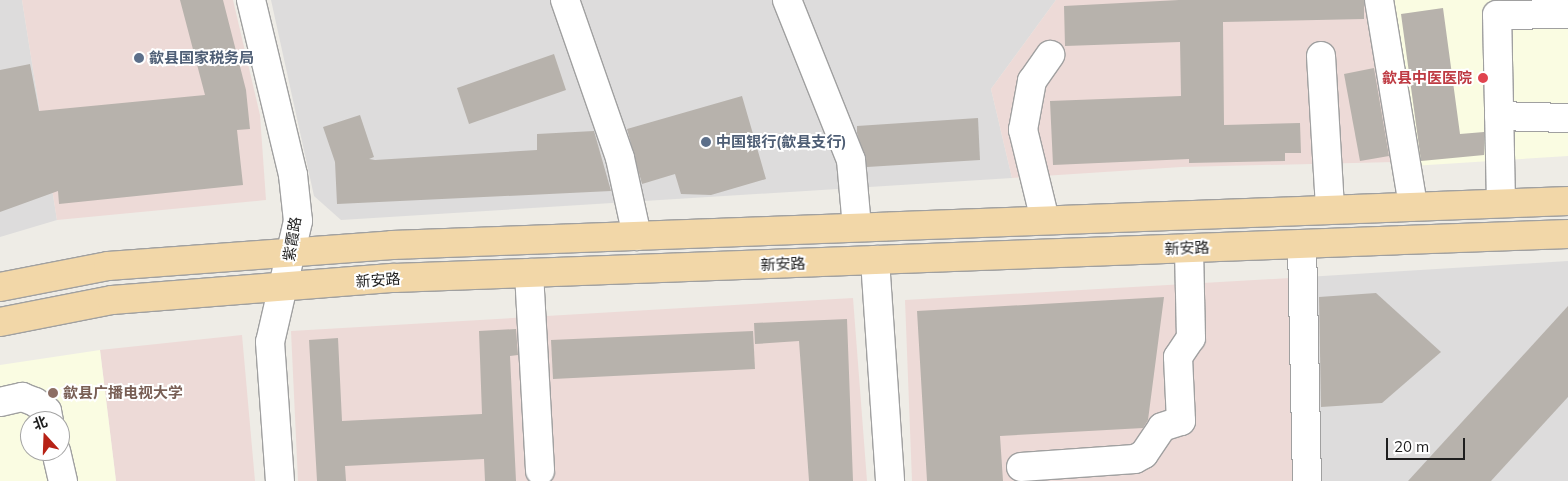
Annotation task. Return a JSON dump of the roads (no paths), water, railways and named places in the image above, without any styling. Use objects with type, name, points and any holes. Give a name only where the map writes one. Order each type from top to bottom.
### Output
[{"type":"main road","points":[[0,287],[108,266],[291,253],[857,227],[1568,201]]},
{"type":"main road","name":"新安路","points":[[0,322],[112,300],[283,287],[529,273],[1568,234]]},
{"type":"street","name":"紫霞路","points":[[251,0],[293,174],[298,221],[270,342],[280,481]]},
{"type":"street","points":[[565,0],[620,158],[637,236]]},
{"type":"street","points":[[787,0],[838,118],[851,160],[857,227]]},
{"type":"street","points":[[1379,0],[1413,206]]},
{"type":"street","points":[[1501,203],[1497,15],[1568,14]]},
{"type":"street","points":[[1045,220],[1023,130],[1032,81],[1050,55]]},
{"type":"street","points":[[1320,56],[1330,210]]},
{"type":"street","points":[[1498,116],[1568,118]]},
{"type":"street","points":[[1302,244],[1307,481]]},
{"type":"street","points":[[1021,467],[1135,459],[1144,454],[1162,427],[1181,420],[1178,357],[1190,338],[1189,248]]},
{"type":"street","points":[[875,260],[890,481]]},
{"type":"street","points":[[529,273],[540,472]]},
{"type":"street","points":[[0,402],[22,397],[35,402],[47,411]]},
{"type":"street","points":[[58,461],[63,481]]},
{"type":"place","name":"歙县国家税务局","points":[[139,58]]},
{"type":"place","name":"歙县中医医院","points":[[1483,78]]},
{"type":"place","name":"中国银行(歙县支行)","points":[[706,142]]},
{"type":"place","name":"歙县广播电视大学","points":[[53,393]]}]
